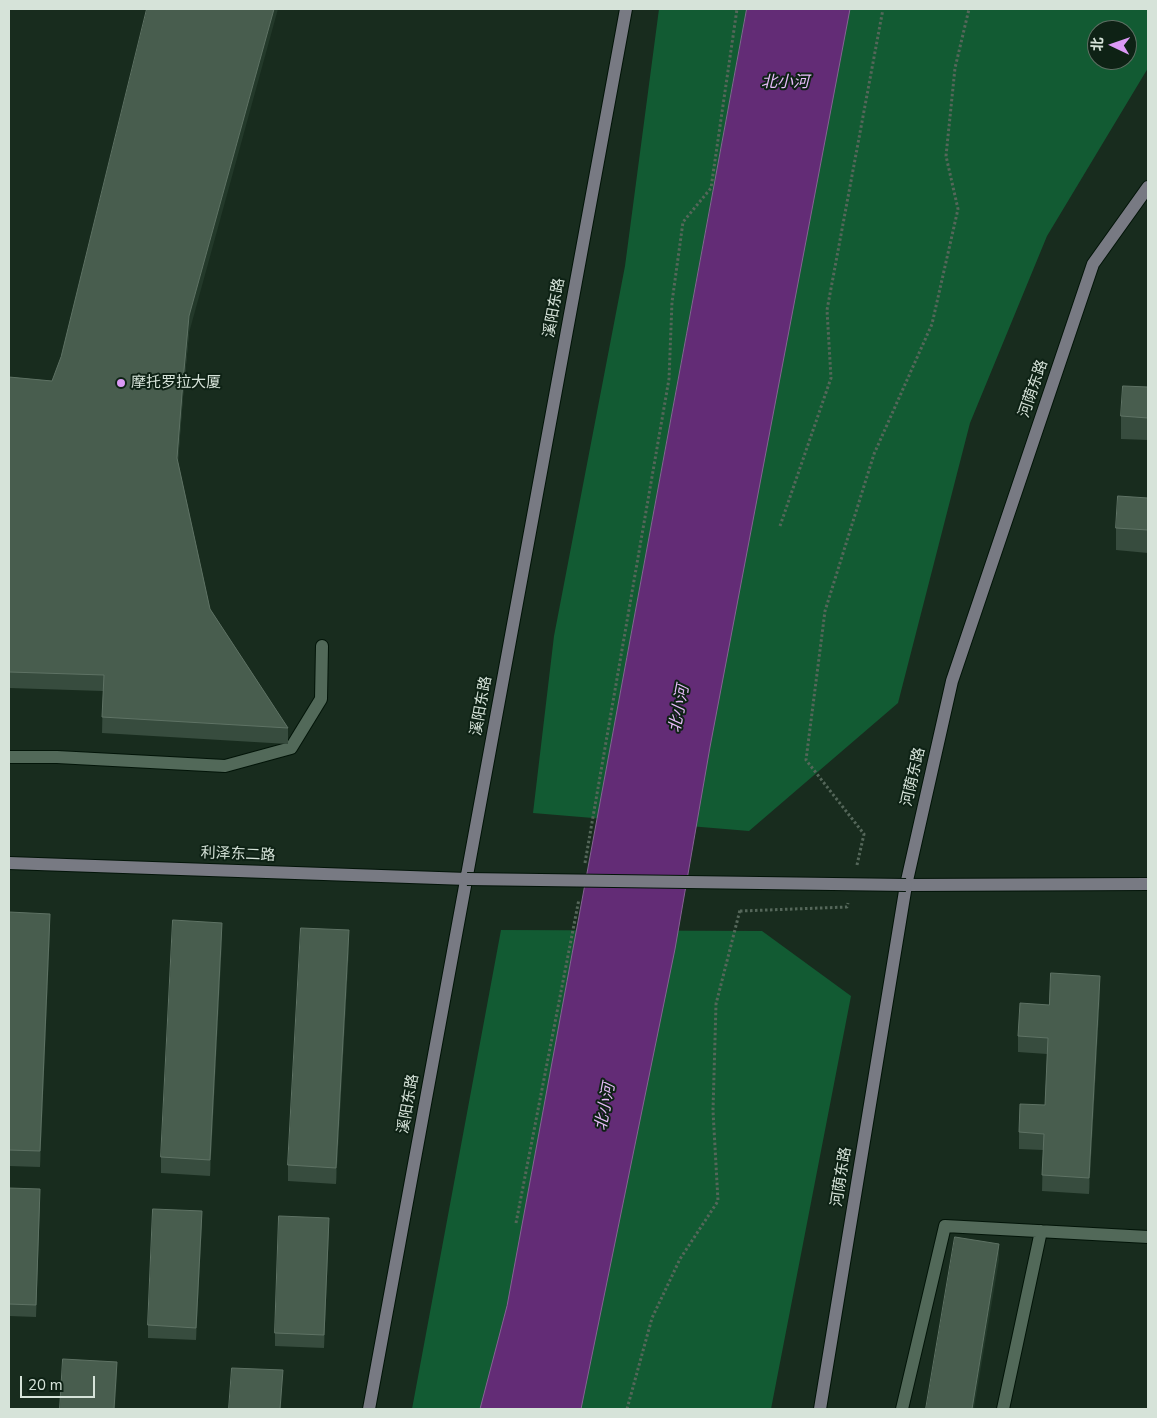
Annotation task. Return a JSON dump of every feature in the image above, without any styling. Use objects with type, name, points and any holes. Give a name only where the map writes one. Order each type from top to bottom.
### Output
[{"type":"street","name":"溪阳东路","points":[[369,1409],[626,9]]},
{"type":"street","name":"河荫东路","points":[[820,1409],[906,885],[952,681],[1093,264],[1148,187]]},
{"type":"street","points":[[9,757],[57,757],[225,766],[291,748],[321,699],[322,646]]},
{"type":"street","name":"利泽东二路","points":[[9,863],[467,878],[906,885],[1148,884]]},
{"type":"street","points":[[902,1409],[945,1226],[1148,1237]]},
{"type":"street","points":[[1003,1409],[1041,1232]]},
{"type":"path","points":[[584,870],[669,379],[672,302],[683,222],[711,188],[737,9]]},
{"type":"path","points":[[780,526],[831,378],[827,310],[882,9]]},
{"type":"path","points":[[856,870],[864,834],[806,760],[823,630],[826,611],[874,454],[932,324],[958,209],[946,156],[955,68],[969,9]]},
{"type":"path","points":[[516,1224],[580,890]]},
{"type":"path","points":[[627,1409],[652,1318],[680,1259],[718,1200],[712,1111],[716,1004],[740,910],[847,907],[849,898]]},
{"type":"green space","points":[[659,9],[1148,9],[1148,68],[1047,236],[970,423],[898,703],[749,831],[533,813],[554,636],[625,266]]},
{"type":"green space","points":[[501,930],[762,931],[851,996],[771,1409],[412,1409]]},
{"type":"water","name":"北小河","points":[[747,9],[850,9],[710,747],[675,949],[581,1409],[480,1409],[507,1306]]},
{"type":"building","name":"摩托罗拉大厦","points":[[147,9],[274,9],[189,316],[177,458],[210,609],[288,728],[102,717],[104,675],[9,672],[9,377],[52,381],[61,357]]},
{"type":"building","points":[[1123,386],[1148,387],[1148,418],[1121,416]]},
{"type":"building","points":[[1118,496],[1148,498],[1148,530],[1116,528]]},
{"type":"building","points":[[9,912],[50,914],[40,1151],[9,1150]]},
{"type":"building","points":[[173,920],[222,923],[210,1160],[161,1157]]},
{"type":"building","points":[[301,928],[349,930],[336,1168],[288,1165]]},
{"type":"building","points":[[1051,973],[1100,976],[1089,1178],[1042,1175],[1044,1134],[1019,1132],[1020,1104],[1045,1105],[1048,1038],[1018,1036],[1020,1003],[1049,1005]]},
{"type":"building","points":[[9,1188],[40,1189],[36,1305],[9,1304]]},
{"type":"building","points":[[153,1209],[202,1211],[196,1328],[148,1325]]},
{"type":"building","points":[[279,1216],[329,1218],[324,1335],[275,1333]]},
{"type":"building","points":[[955,1237],[999,1244],[972,1409],[926,1409]]},
{"type":"building","points":[[63,1359],[117,1362],[114,1409],[60,1409]]},
{"type":"building","points":[[232,1368],[283,1370],[280,1409],[229,1409]]},
{"type":"place","name":"摩托罗拉大厦","points":[[121,383]]}]
